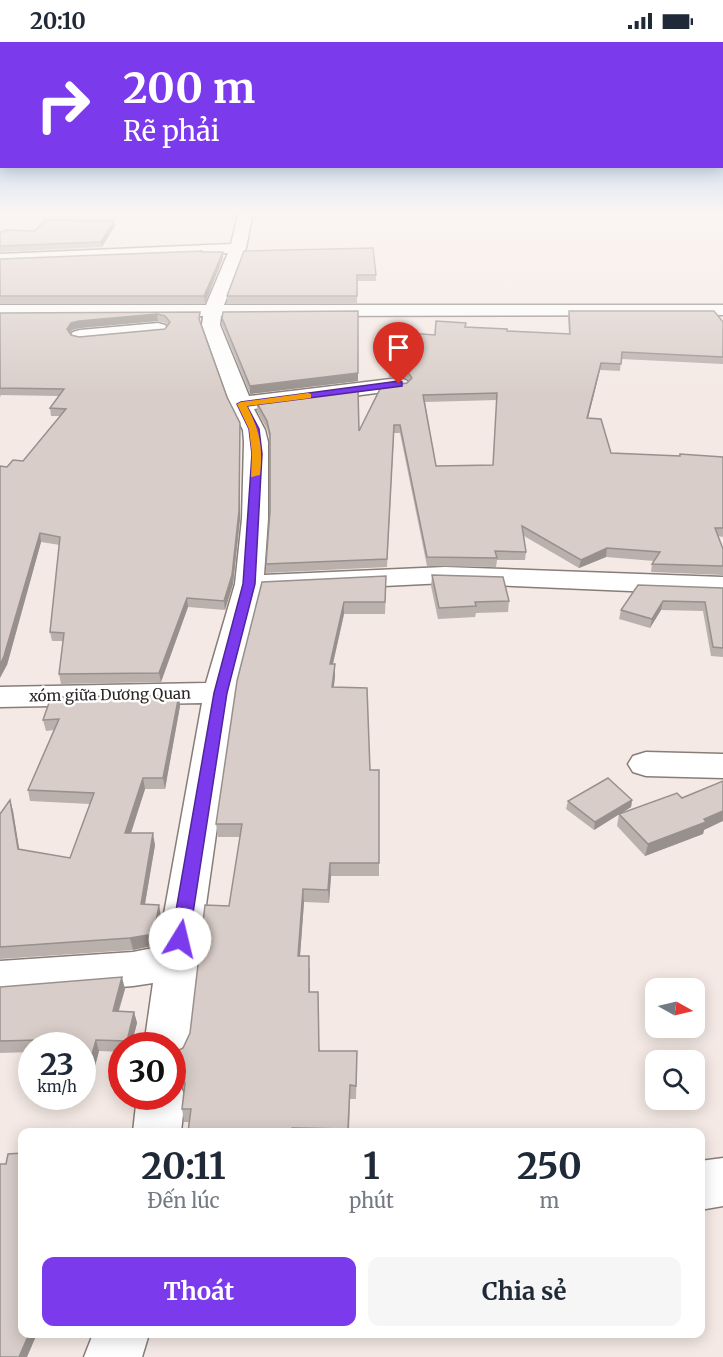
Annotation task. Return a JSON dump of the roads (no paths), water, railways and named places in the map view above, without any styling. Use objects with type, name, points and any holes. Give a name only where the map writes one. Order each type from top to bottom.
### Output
[{"type":"street","points":[[169,1032],[177,961],[220,693],[249,584],[257,454],[254,429],[241,404],[212,317],[228,273]]},
{"type":"street","points":[[0,311],[212,317],[722,313]]},
{"type":"street","points":[[80,336],[212,317]]},
{"type":"street","points":[[241,404],[399,384]]},
{"type":"street","points":[[249,584],[445,575],[723,586]]},
{"type":"street","name":"xóm giữa Dương Quan","points":[[0,698],[220,693]]},
{"type":"street","points":[[646,764],[723,766]]},
{"type":"street","points":[[0,979],[133,969],[177,961]]},
{"type":"street","points":[[157,1128],[159,1110]]},
{"type":"street","points":[[705,1185],[723,1182]]},
{"type":"street","points":[[113,1357],[120,1338]]}]
